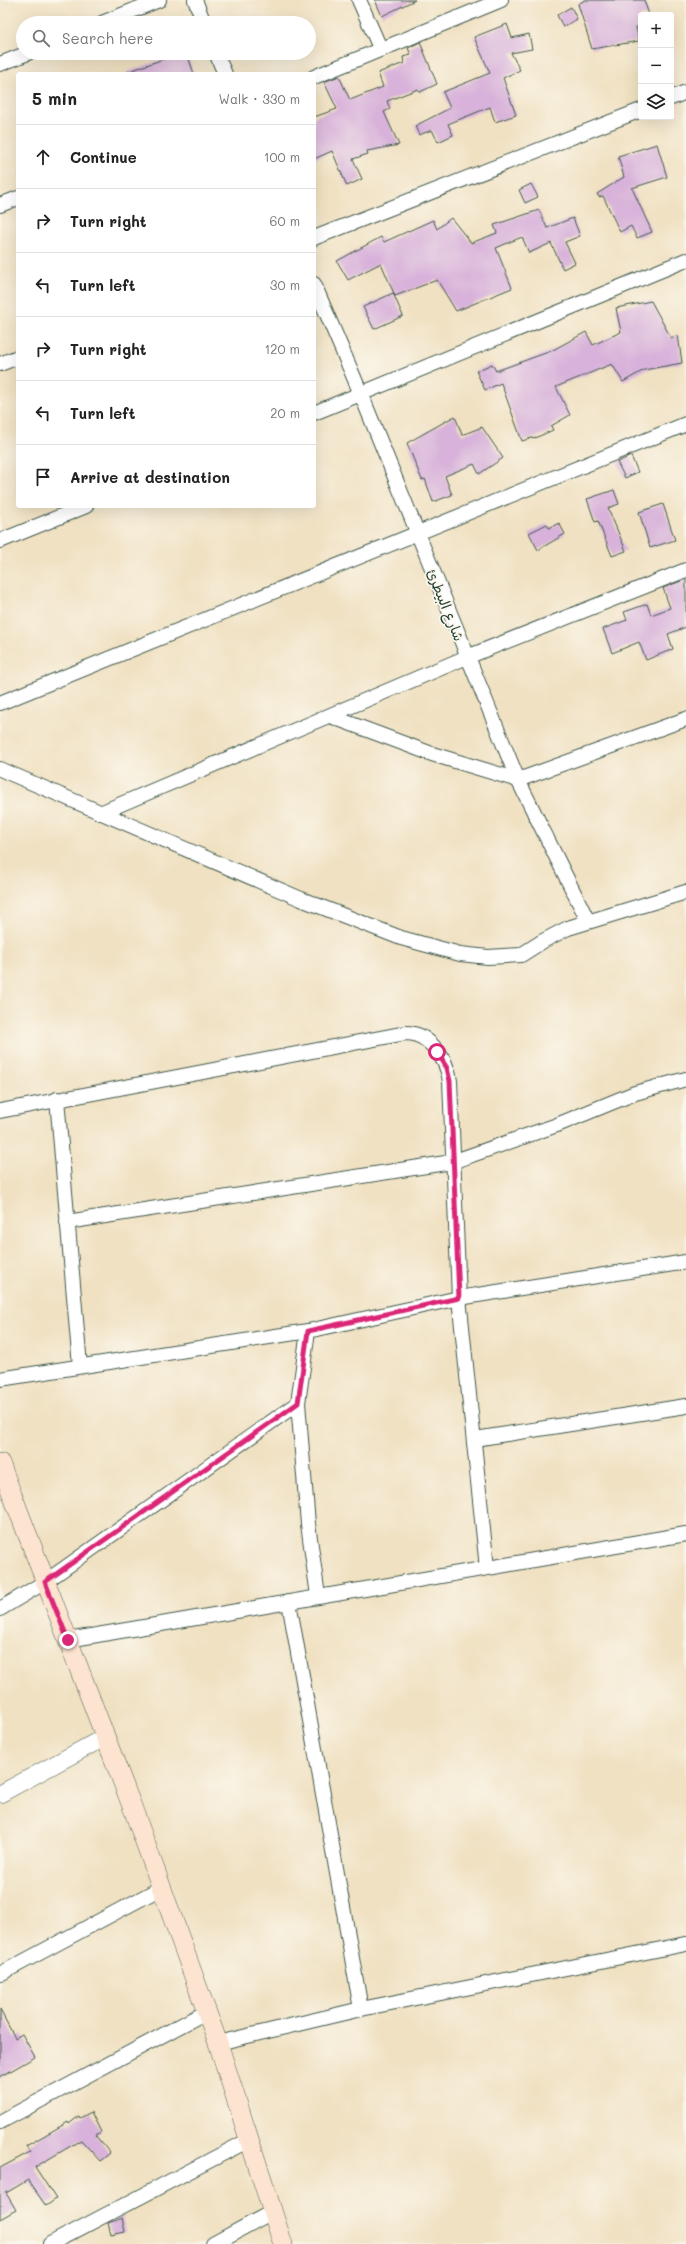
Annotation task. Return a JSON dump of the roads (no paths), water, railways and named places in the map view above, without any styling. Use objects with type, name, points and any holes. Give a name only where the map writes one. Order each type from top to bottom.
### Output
[{"type":"main road","points":[[0,1463],[162,1888],[218,2044],[283,2244]]},
{"type":"street","points":[[119,16],[159,0]]},
{"type":"street","points":[[195,0],[201,16]]},
{"type":"street","points":[[359,0],[380,48]]},
{"type":"street","points":[[316,76],[380,48],[501,0]]},
{"type":"street","points":[[0,64],[16,58]]},
{"type":"street","points":[[219,60],[224,72]]},
{"type":"street","points":[[674,97],[686,92]]},
{"type":"street","points":[[316,237],[638,111]]},
{"type":"street","points":[[0,205],[16,199]]},
{"type":"street","points":[[316,412],[686,260]]},
{"type":"street","name":"شارع البيطرئ","points":[[316,289],[361,394],[518,780],[588,921]]},
{"type":"street","points":[[0,364],[16,358]]},
{"type":"street","points":[[0,703],[686,424]]},
{"type":"street","points":[[0,541],[81,508]]},
{"type":"street","points":[[100,813],[467,657],[686,570]]},
{"type":"street","points":[[330,716],[432,754],[518,780],[686,720]]},
{"type":"street","points":[[0,769],[301,899],[401,938],[460,954],[488,957],[519,956],[551,936],[588,921],[686,892]]},
{"type":"street","points":[[0,1111],[57,1099],[414,1033],[427,1040],[443,1061],[449,1075],[459,1298],[475,1439],[487,1568]]},
{"type":"street","points":[[68,1222],[452,1162],[557,1125],[635,1093],[686,1079]]},
{"type":"street","points":[[57,1099],[80,1366]]},
{"type":"street","points":[[0,1378],[308,1331],[459,1298],[686,1262]]},
{"type":"street","points":[[308,1331],[298,1403],[308,1524],[318,1596]]},
{"type":"street","points":[[0,1609],[45,1582],[298,1403]]},
{"type":"street","points":[[475,1439],[686,1406]]},
{"type":"street","points":[[68,1640],[686,1534]]},
{"type":"street","points":[[289,1602],[361,2009]]},
{"type":"street","points":[[0,1794],[104,1737]]},
{"type":"street","points":[[0,1974],[162,1888]]},
{"type":"street","points":[[218,2044],[361,2009],[686,1944]]},
{"type":"street","points":[[0,2122],[206,2012]]},
{"type":"street","points":[[50,2244],[249,2140]]},
{"type":"street","points":[[213,2244],[272,2212]]}]
